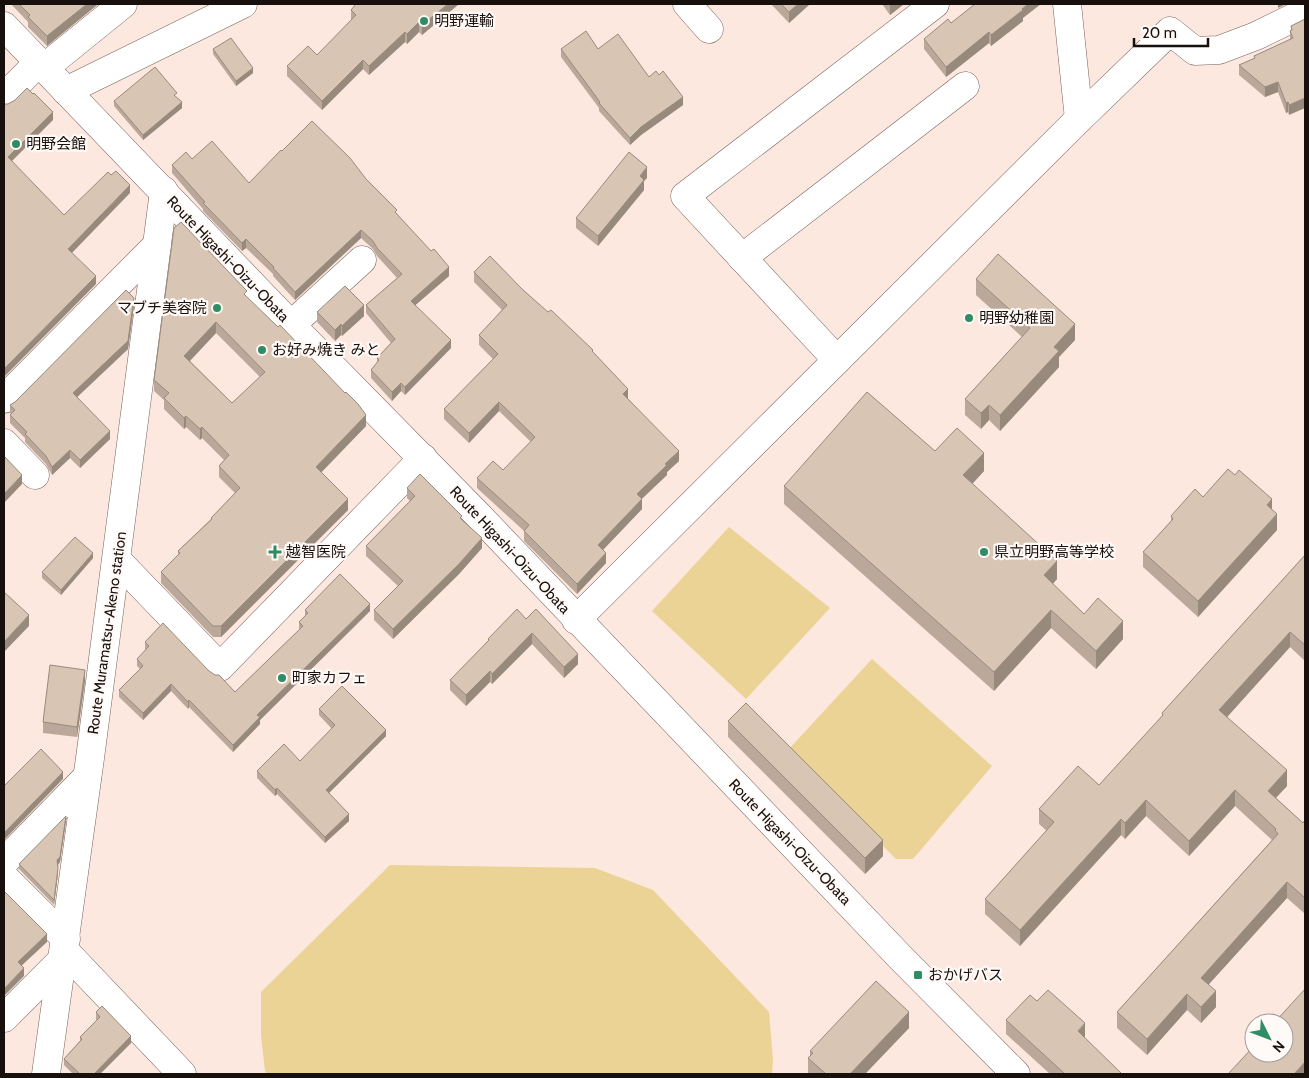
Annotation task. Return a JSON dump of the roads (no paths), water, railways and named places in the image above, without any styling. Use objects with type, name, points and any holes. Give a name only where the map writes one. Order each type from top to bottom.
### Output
[{"type":"street","points":[[4,96],[41,65],[123,4]]},
{"type":"street","points":[[66,91],[243,4]]},
{"type":"street","points":[[687,4],[709,29]]},
{"type":"street","points":[[837,360],[685,196],[935,4]]},
{"type":"street","points":[[1067,4],[1078,119]]},
{"type":"street","points":[[576,620],[1078,119],[1170,31],[1195,51],[1219,50],[1256,36],[1305,12]]},
{"type":"street","name":"Route Higashi-Oizu-Obata","points":[[4,26],[1016,1074]]},
{"type":"street","points":[[742,258],[965,86]]},
{"type":"street","name":"Route Muramatsu-Akeno station","points":[[46,1074],[118,561],[164,191]]},
{"type":"street","points":[[4,399],[158,245]]},
{"type":"street","points":[[291,325],[362,260]]},
{"type":"street","points":[[4,442],[34,475]]},
{"type":"street","points":[[118,561],[220,666],[423,458]]},
{"type":"street","points":[[4,862],[87,777]]},
{"type":"street","points":[[4,877],[64,950],[182,1074]]},
{"type":"street","points":[[4,1018],[64,950]]},
{"type":"place","name":"明野運輸","points":[[424,21]]},
{"type":"place","name":"明野会館","points":[[16,144]]},
{"type":"place","name":"マブチ美容院","points":[[217,308]]},
{"type":"place","name":"明野幼稚園","points":[[969,318]]},
{"type":"place","name":"お好み焼き みと","points":[[262,350]]},
{"type":"place","name":"越智医院","points":[[275,552]]},
{"type":"place","name":"県立明野高等学校","points":[[984,552]]},
{"type":"place","name":"町家カフェ","points":[[282,678]]},
{"type":"place","name":"おかげバス","points":[[918,975]]}]
